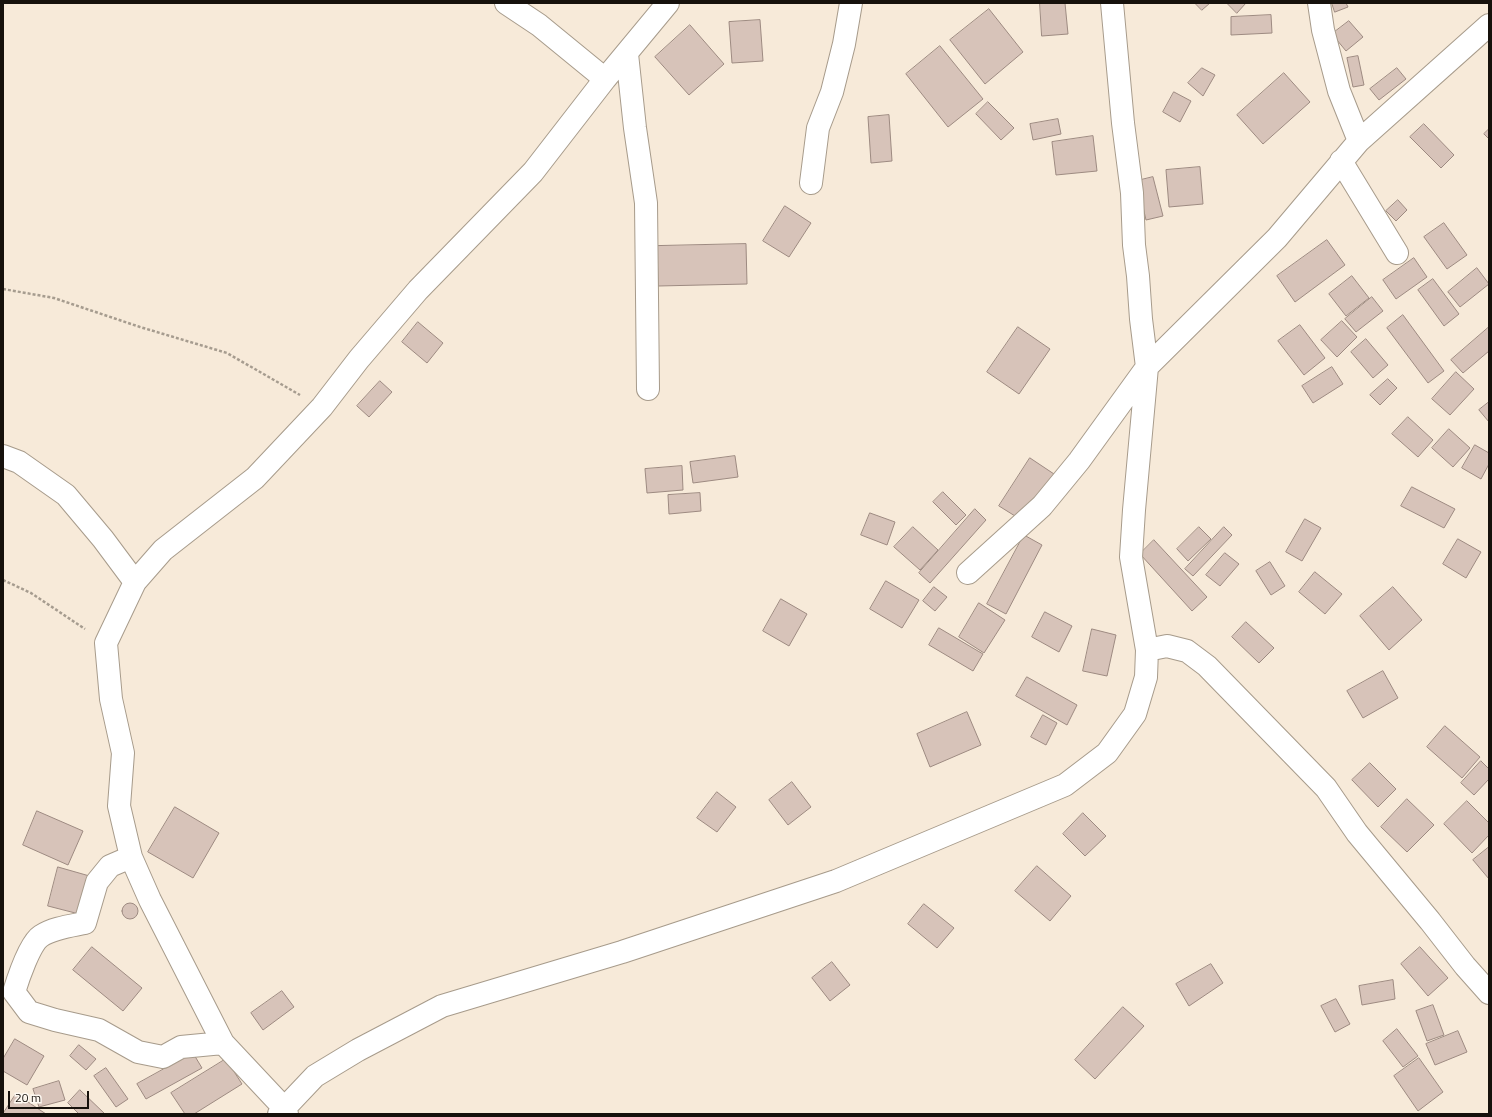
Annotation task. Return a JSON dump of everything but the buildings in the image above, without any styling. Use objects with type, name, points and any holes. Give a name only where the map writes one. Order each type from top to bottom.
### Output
[{"type":"street","points":[[506,3],[539,25],[605,79]]},
{"type":"street","points":[[668,3],[605,79],[533,172],[418,290],[359,359],[322,407],[255,478],[163,550],[134,582],[106,642],[111,699],[123,753],[119,806],[131,857],[150,900],[223,1043],[283,1112],[314,1076],[358,1050],[442,1006],[622,952],[836,881],[1065,786],[1107,753],[1135,714],[1146,677],[1147,650],[1131,557],[1147,367],[1134,245],[1132,193],[1123,123],[1112,3]]},
{"type":"street","points":[[810,183],[818,128],[832,92],[844,44],[851,3]]},
{"type":"street","points":[[1319,3],[1323,30],[1339,91],[1359,142]]},
{"type":"street","points":[[968,573],[1042,506],[1079,461],[1147,367],[1277,238],[1341,161],[1359,142],[1489,25]]},
{"type":"street","points":[[627,54],[635,128],[646,203],[648,389]]},
{"type":"street","points":[[1341,161],[1397,253]]},
{"type":"street","points":[[3,456],[19,462],[66,495],[103,539],[134,582]]},
{"type":"street","points":[[1147,650],[1167,646],[1187,651],[1207,666],[1248,707],[1326,788],[1357,832],[1465,966],[1489,993]]},
{"type":"street","points":[[131,857],[110,866],[96,882],[85,923],[61,928],[39,937],[26,959],[14,992],[29,1012],[55,1020],[99,1030],[138,1052],[164,1057],[181,1048],[223,1043]]},
{"type":"path","points":[[3,289],[54,298],[140,327],[226,353],[322,407]]},
{"type":"path","points":[[3,580],[31,593],[106,642]]}]
